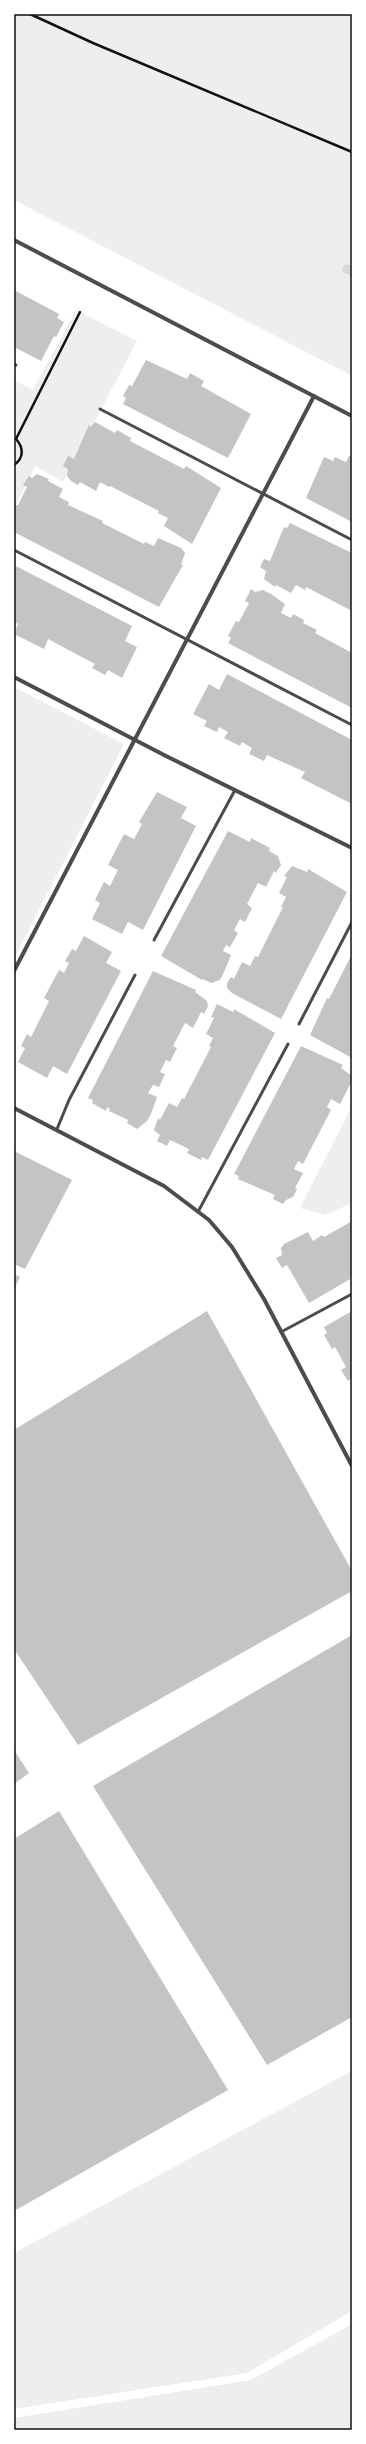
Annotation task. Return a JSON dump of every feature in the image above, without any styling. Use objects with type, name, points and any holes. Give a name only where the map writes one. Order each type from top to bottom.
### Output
[{"type":"street","points":[[14,240],[352,416]]},
{"type":"street","points":[[14,971],[262,493],[314,396]]},
{"type":"street","points":[[14,677],[352,848]]},
{"type":"street","points":[[14,1108],[57,1129],[164,1186],[199,1210],[232,1247],[281,1332],[352,1466]]},
{"type":"lane","points":[[100,409],[352,540]]},
{"type":"lane","points":[[14,550],[187,638],[352,725]]},
{"type":"lane","points":[[154,940],[235,790]]},
{"type":"lane","points":[[299,1024],[352,922]]},
{"type":"lane","points":[[57,1129],[69,1100],[135,975]]},
{"type":"lane","points":[[199,1210],[288,1044]]},
{"type":"lane","points":[[281,1332],[352,1294]]},
{"type":"path","points":[[30,14],[93,43],[352,152]]},
{"type":"path","points":[[14,465],[21,458],[22,453],[20,444],[15,439],[80,312]]},
{"type":"shaded area","points":[[14,14],[352,14],[352,376],[14,200]]},
{"type":"shaded area","points":[[76,310],[137,341],[63,482],[35,466],[14,509],[14,380],[33,390]]},
{"type":"shaded area","points":[[14,687],[124,744],[14,959]]},
{"type":"shaded area","points":[[352,1106],[352,1203],[325,1215],[300,1208]]},
{"type":"shaded area","points":[[352,2071],[352,2311],[247,2373],[14,2409],[14,2251],[16,2252]]},
{"type":"shaded area","points":[[352,2324],[352,2430],[14,2430],[14,2418],[251,2380]]},
{"type":"building","points":[[14,290],[59,314],[57,318],[64,322],[56,337],[54,336],[41,361],[14,347]]},
{"type":"building","points":[[146,360],[187,379],[190,373],[204,381],[201,386],[251,414],[228,458],[123,404],[126,398],[123,396],[129,385],[132,386]]},
{"type":"building","points":[[95,422],[115,433],[117,430],[131,438],[130,441],[184,469],[186,466],[221,488],[192,544],[164,526],[168,518],[158,513],[159,511],[100,482],[96,491],[80,482],[78,485],[71,481],[67,476],[68,469],[63,466],[68,456],[74,459],[89,425],[91,427]]},
{"type":"building","points":[[349,456],[352,457],[352,522],[306,498],[324,457],[333,461],[335,457],[346,462]]},
{"type":"building","points":[[37,474],[49,479],[48,481],[63,489],[59,497],[69,502],[68,505],[103,521],[102,523],[144,544],[145,542],[154,546],[158,538],[181,548],[185,553],[181,565],[183,565],[159,607],[14,532],[14,506],[18,505],[27,487],[23,485],[29,476],[32,478]]},
{"type":"building","points":[[290,523],[352,553],[352,611],[306,587],[305,590],[296,585],[291,593],[276,585],[275,587],[264,579],[266,571],[260,567],[264,559],[270,561],[284,527],[287,528]]},
{"type":"building","points":[[14,565],[132,626],[125,641],[137,647],[122,678],[108,670],[105,675],[92,668],[95,664],[48,639],[44,649],[14,634],[18,624],[14,622]]},
{"type":"building","points":[[251,589],[255,592],[263,590],[271,594],[285,604],[281,613],[291,618],[293,614],[304,620],[303,623],[317,630],[315,633],[352,653],[352,708],[228,643],[231,638],[228,636],[236,621],[239,622],[249,603],[245,601]]},
{"type":"building","points":[[227,674],[352,740],[352,804],[301,778],[305,772],[267,755],[264,761],[249,754],[252,748],[242,742],[240,746],[224,738],[228,732],[219,727],[217,732],[204,726],[207,721],[193,714],[209,684],[219,690]]},
{"type":"building","points":[[157,792],[187,807],[181,818],[196,826],[143,930],[128,922],[122,934],[92,919],[100,903],[95,900],[104,882],[110,886],[118,870],[108,865],[124,834],[134,839],[142,824],[139,822]]},
{"type":"building","points":[[228,831],[250,842],[251,838],[270,848],[269,851],[278,856],[281,865],[276,873],[274,871],[266,887],[258,883],[247,904],[252,908],[245,922],[240,919],[234,930],[238,933],[230,947],[226,945],[223,951],[231,955],[224,972],[220,980],[211,983],[203,979],[202,980],[161,956]]},
{"type":"building","points":[[292,866],[307,872],[308,869],[347,892],[281,1019],[232,993],[227,988],[227,983],[231,977],[234,979],[242,962],[250,966],[255,956],[258,957],[283,907],[281,907],[286,897],[279,893],[287,877],[284,876]]},
{"type":"building","points":[[84,936],[112,952],[106,963],[121,971],[67,1074],[53,1066],[47,1078],[18,1062],[25,1048],[21,1046],[27,1034],[31,1037],[49,1001],[44,998],[59,970],[64,973],[69,963],[65,961],[72,949],[76,951]]},
{"type":"building","points":[[352,954],[352,1058],[310,1035],[327,998],[329,999]]},
{"type":"building","points":[[153,971],[196,990],[195,992],[207,1001],[208,1006],[204,1014],[201,1012],[193,1028],[185,1023],[173,1046],[177,1048],[170,1062],[166,1060],[160,1072],[165,1074],[159,1087],[153,1085],[148,1093],[157,1097],[151,1114],[147,1121],[137,1129],[127,1123],[128,1120],[109,1111],[110,1109],[107,1107],[106,1111],[92,1103],[93,1100],[88,1098]]},
{"type":"building","points":[[217,1004],[233,1012],[234,1009],[275,1033],[208,1160],[202,1157],[201,1160],[187,1153],[189,1149],[170,1140],[167,1146],[157,1141],[160,1135],[154,1130],[158,1118],[160,1120],[169,1103],[177,1107],[182,1098],[184,1099],[211,1047],[209,1046],[213,1038],[206,1034],[214,1018],[211,1017]]},
{"type":"building","points":[[301,1046],[343,1065],[341,1068],[352,1076],[352,1081],[340,1104],[331,1099],[327,1107],[331,1110],[303,1164],[298,1161],[294,1169],[303,1173],[295,1188],[297,1189],[293,1197],[286,1200],[283,1204],[273,1199],[275,1195],[238,1179],[239,1176],[234,1174]]},
{"type":"building","points":[[14,1151],[72,1180],[25,1269],[14,1264]]},
{"type":"building","points":[[352,1221],[352,1278],[309,1303],[287,1265],[282,1268],[276,1258],[282,1255],[281,1248],[284,1244],[308,1232],[313,1241],[322,1235],[324,1237]]},
{"type":"building","points":[[14,1274],[20,1277],[14,1289]]},
{"type":"building","points":[[207,1311],[352,1571],[352,1591],[78,1745],[14,1649],[14,1430]]},
{"type":"building","points":[[352,1311],[352,1379],[348,1381],[341,1370],[346,1367],[335,1347],[332,1349],[324,1335],[327,1333],[324,1327]]},
{"type":"building","points":[[352,1635],[352,2017],[267,2065],[93,1786]]},
{"type":"building","points":[[14,1750],[29,1773],[14,1784]]},
{"type":"building","points":[[59,1811],[228,2090],[14,2211],[14,1839]]},
{"type":"waterway","points":[[347,269],[352,271]]}]
